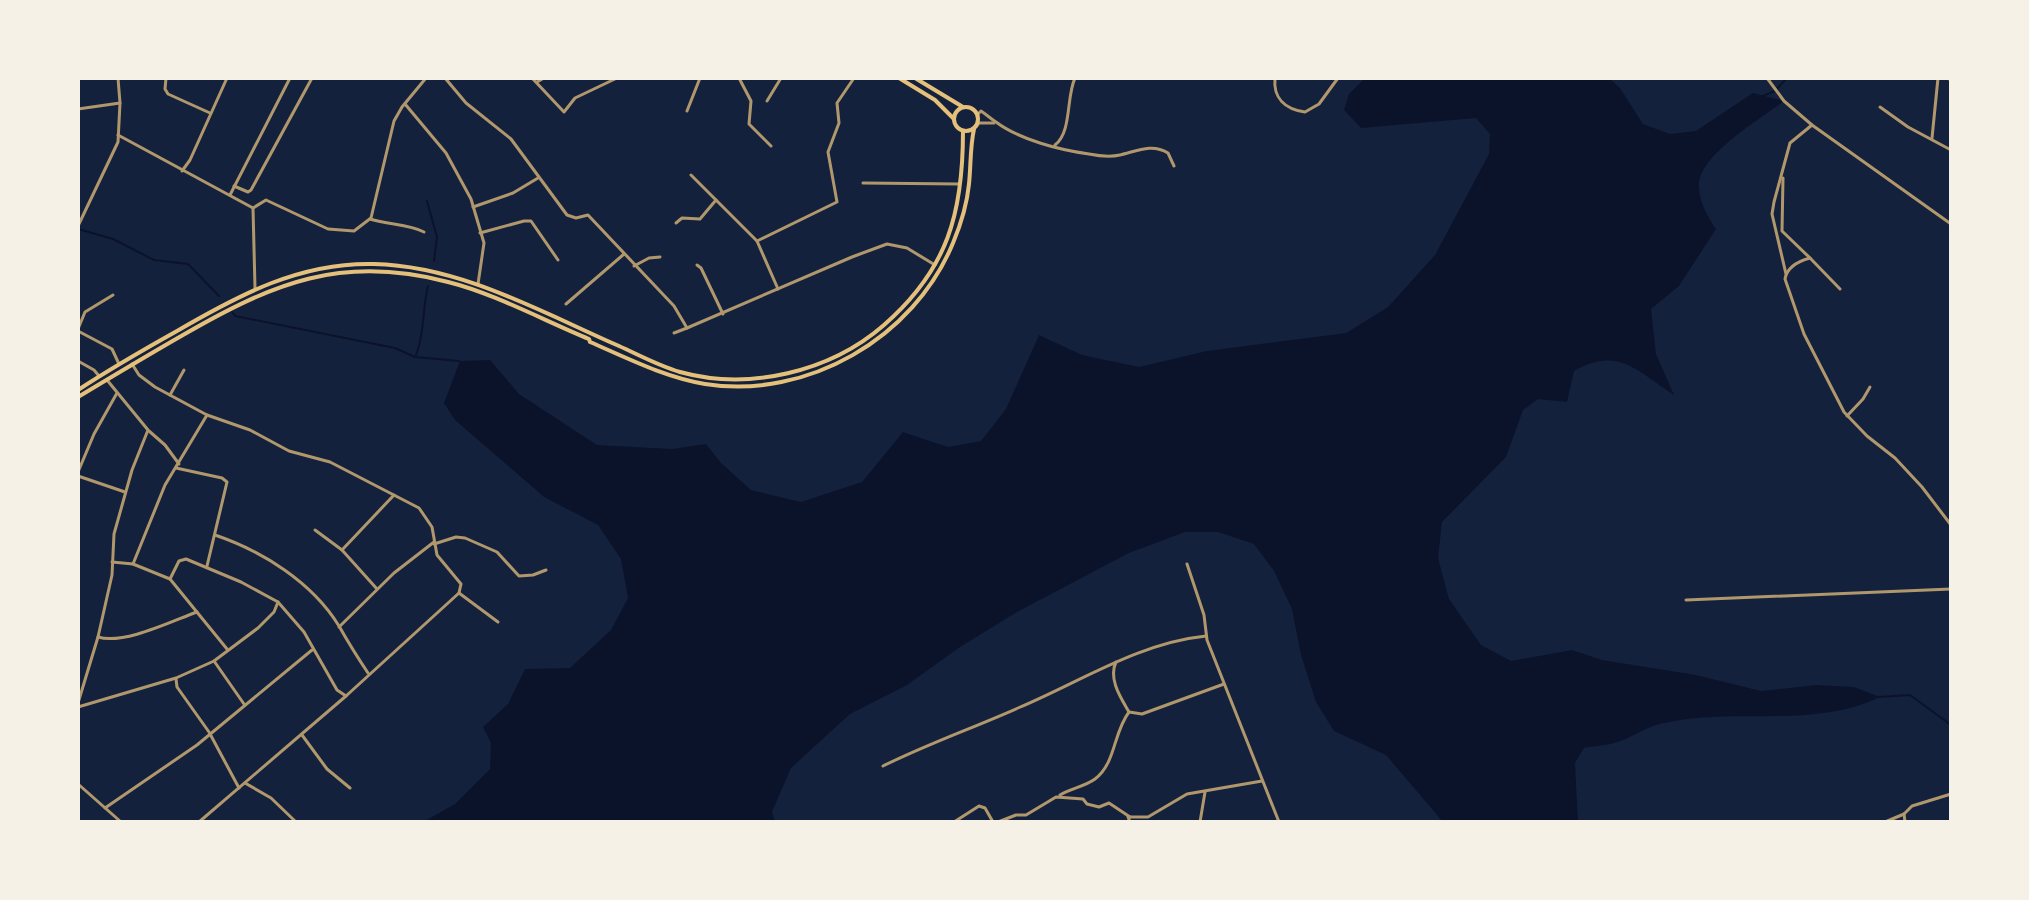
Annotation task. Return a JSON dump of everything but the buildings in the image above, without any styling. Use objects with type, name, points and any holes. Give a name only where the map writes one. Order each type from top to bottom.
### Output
[{"type":"main road","points":[[899,78],[935,100],[954,119]]},
{"type":"main road","points":[[78,397],[256,295],[294,281],[331,273],[373,271],[409,273],[446,281],[589,339],[645,366],[705,384],[737,386],[791,379],[826,368],[869,345],[897,322],[930,285],[952,245],[964,210],[978,114],[915,78]]},
{"type":"main road","points":[[963,107],[955,113],[956,127],[963,131],[975,128]]},
{"type":"main road","points":[[78,390],[255,288],[326,267],[371,264],[434,271],[478,285],[680,372],[714,378],[756,378],[789,373],[812,366],[865,340],[910,301],[935,265],[953,222],[962,185],[963,131]]},
{"type":"street","points":[[79,224],[106,171],[118,135],[118,78]]},
{"type":"street","points":[[166,78],[168,94],[210,113]]},
{"type":"street","points":[[182,171],[190,160],[227,78]]},
{"type":"street","points":[[230,196],[290,78]]},
{"type":"street","points":[[234,186],[248,192],[251,190],[312,78]]},
{"type":"street","points":[[253,208],[266,200],[313,224],[345,232],[362,227],[370,219],[394,121],[426,78]]},
{"type":"street","points":[[445,78],[466,103],[511,139],[567,215],[576,218],[588,215],[674,306],[687,328]]},
{"type":"street","points":[[532,78],[564,112],[575,98],[617,78]]},
{"type":"street","points":[[537,82],[544,78]]},
{"type":"street","points":[[687,111],[700,78]]},
{"type":"street","points":[[739,78],[751,101],[749,124],[771,146]]},
{"type":"street","points":[[767,101],[781,78]]},
{"type":"street","points":[[757,241],[837,202],[828,152],[839,123],[837,103],[854,78]]},
{"type":"street","points":[[1055,145],[1063,136],[1075,78]]},
{"type":"street","points":[[1275,78],[1278,99],[1288,107],[1305,112],[1319,104],[1338,78]]},
{"type":"street","points":[[1767,78],[1784,101],[1812,125],[1951,224]]},
{"type":"street","points":[[1932,138],[1938,78]]},
{"type":"street","points":[[78,109],[120,103]]},
{"type":"street","points":[[405,104],[446,153],[467,191],[484,243],[478,285]]},
{"type":"street","points":[[1880,107],[1889,116],[1951,150]]},
{"type":"street","points":[[978,114],[981,111],[996,123],[1044,146],[1055,145],[1091,155],[1113,156],[1141,148],[1156,148],[1168,153],[1174,166]]},
{"type":"street","points":[[975,128],[979,123],[996,123]]},
{"type":"street","points":[[1812,125],[1790,143],[1772,214],[1785,279],[1804,334],[1847,416],[1895,458],[1951,525]]},
{"type":"street","points":[[118,135],[253,208]]},
{"type":"street","points":[[691,175],[757,241],[778,289]]},
{"type":"street","points":[[1782,175],[1782,231],[1840,289]]},
{"type":"street","points":[[473,207],[513,193],[538,177]]},
{"type":"street","points":[[863,183],[962,185]]},
{"type":"street","points":[[676,223],[682,218],[700,219],[716,200]]},
{"type":"street","points":[[253,208],[256,295]]},
{"type":"street","points":[[370,219],[424,232]]},
{"type":"street","points":[[480,233],[531,221],[558,260]]},
{"type":"street","points":[[674,333],[887,244],[907,248],[935,265]]},
{"type":"street","points":[[566,304],[624,254]]},
{"type":"street","points":[[634,266],[649,258],[660,257]]},
{"type":"street","points":[[1786,274],[1795,264],[1810,258]]},
{"type":"street","points":[[697,265],[724,314]]},
{"type":"street","points":[[113,295],[85,312],[78,330],[112,349],[119,364]]},
{"type":"street","points":[[78,361],[99,376]]},
{"type":"street","points":[[132,364],[144,380],[207,415],[250,430],[289,451],[330,462],[419,508],[432,527],[434,543],[445,566],[461,584],[459,593],[346,696],[199,822]]},
{"type":"street","points":[[170,395],[184,370]]},
{"type":"street","points":[[107,380],[148,430],[165,445],[178,466],[227,482],[207,567]]},
{"type":"street","points":[[1847,416],[1870,387]]},
{"type":"street","points":[[118,393],[94,434],[78,474],[125,492]]},
{"type":"street","points":[[133,564],[165,485],[207,415]]},
{"type":"street","points":[[78,748],[78,707],[112,575],[112,541],[125,492],[148,430]]},
{"type":"street","points":[[342,550],[394,495]]},
{"type":"street","points":[[315,530],[342,550],[377,589]]},
{"type":"street","points":[[215,535],[268,558],[312,594],[339,627],[369,675]]},
{"type":"street","points":[[339,627],[377,589],[434,543],[460,537],[497,552],[519,576],[546,570]]},
{"type":"street","points":[[170,579],[182,559],[267,594],[297,622],[337,690],[346,696]]},
{"type":"street","points":[[112,562],[133,564],[170,579],[228,650]]},
{"type":"street","points":[[1187,564],[1204,615],[1206,636],[1279,822]]},
{"type":"street","points":[[1686,600],[1951,589]]},
{"type":"street","points":[[459,593],[498,622]]},
{"type":"street","points":[[78,707],[176,678],[214,661],[270,618],[278,602]]},
{"type":"street","points":[[98,637],[105,639],[127,635],[198,611]]},
{"type":"street","points":[[883,766],[1021,708],[1094,670],[1165,644],[1206,636]]},
{"type":"street","points":[[105,808],[210,735],[312,650]]},
{"type":"street","points":[[214,661],[244,705]]},
{"type":"street","points":[[1116,662],[1112,669],[1114,677],[1129,712]]},
{"type":"street","points":[[78,680],[85,678]]},
{"type":"street","points":[[176,678],[177,687],[210,735],[239,788]]},
{"type":"street","points":[[1129,712],[1142,714],[1224,684]]},
{"type":"street","points":[[954,822],[979,806],[985,808],[995,822],[1026,815],[1093,780],[1107,768],[1113,743],[1129,712]]},
{"type":"street","points":[[302,734],[327,769],[350,788]]},
{"type":"street","points":[[1056,797],[1083,799],[1087,804],[1099,807],[1109,803],[1130,820],[1148,817],[1187,794],[1262,781]]},
{"type":"street","points":[[245,783],[271,798],[296,822]]},
{"type":"street","points":[[78,784],[121,822]]},
{"type":"street","points":[[1200,822],[1205,792]]},
{"type":"street","points":[[1885,822],[1904,814],[1912,806],[1951,794]]},
{"type":"street","points":[[107,822],[112,814]]},
{"type":"street","points":[[1904,814],[1905,822]]},
{"type":"water","points":[[1365,78],[1609,78],[1620,88],[1643,124],[1670,134],[1696,131],[1753,93],[1784,101],[1732,139],[1708,163],[1699,188],[1705,210],[1716,229],[1679,286],[1651,309],[1656,354],[1674,395],[1638,370],[1615,361],[1590,364],[1574,371],[1567,402],[1538,399],[1523,410],[1506,457],[1442,522],[1438,558],[1449,599],[1481,645],[1511,661],[1572,650],[1602,660],[1696,675],[1761,691],[1816,685],[1854,687],[1880,697],[1827,713],[1687,719],[1654,726],[1611,744],[1584,748],[1575,763],[1578,822],[1443,822],[1386,755],[1334,731],[1316,702],[1301,655],[1292,609],[1274,571],[1254,544],[1218,532],[1185,532],[1129,553],[1017,612],[907,685],[850,714],[791,768],[772,812],[775,822],[423,822],[455,804],[490,769],[491,743],[483,727],[508,704],[525,669],[570,668],[611,630],[628,598],[621,559],[598,525],[544,497],[455,420],[444,403],[460,361],[490,360],[519,394],[597,445],[672,449],[706,444],[721,463],[751,490],[801,502],[862,482],[903,432],[948,447],[981,441],[1006,409],[1039,335],[1082,355],[1139,367],[1207,351],[1346,333],[1388,307],[1435,255],[1489,154],[1490,134],[1476,118],[1361,128],[1344,110],[1349,94]]},
{"type":"waterway","points":[[1763,96],[1775,91],[1787,78]]},
{"type":"waterway","points":[[427,201],[437,237],[434,261]]},
{"type":"waterway","points":[[78,229],[113,239],[154,260],[188,264],[219,296]]},
{"type":"waterway","points":[[416,355],[428,286]]},
{"type":"waterway","points":[[232,312],[235,316],[395,348],[415,357],[459,361]]},
{"type":"waterway","points":[[1879,697],[1910,695],[1951,725]]}]
